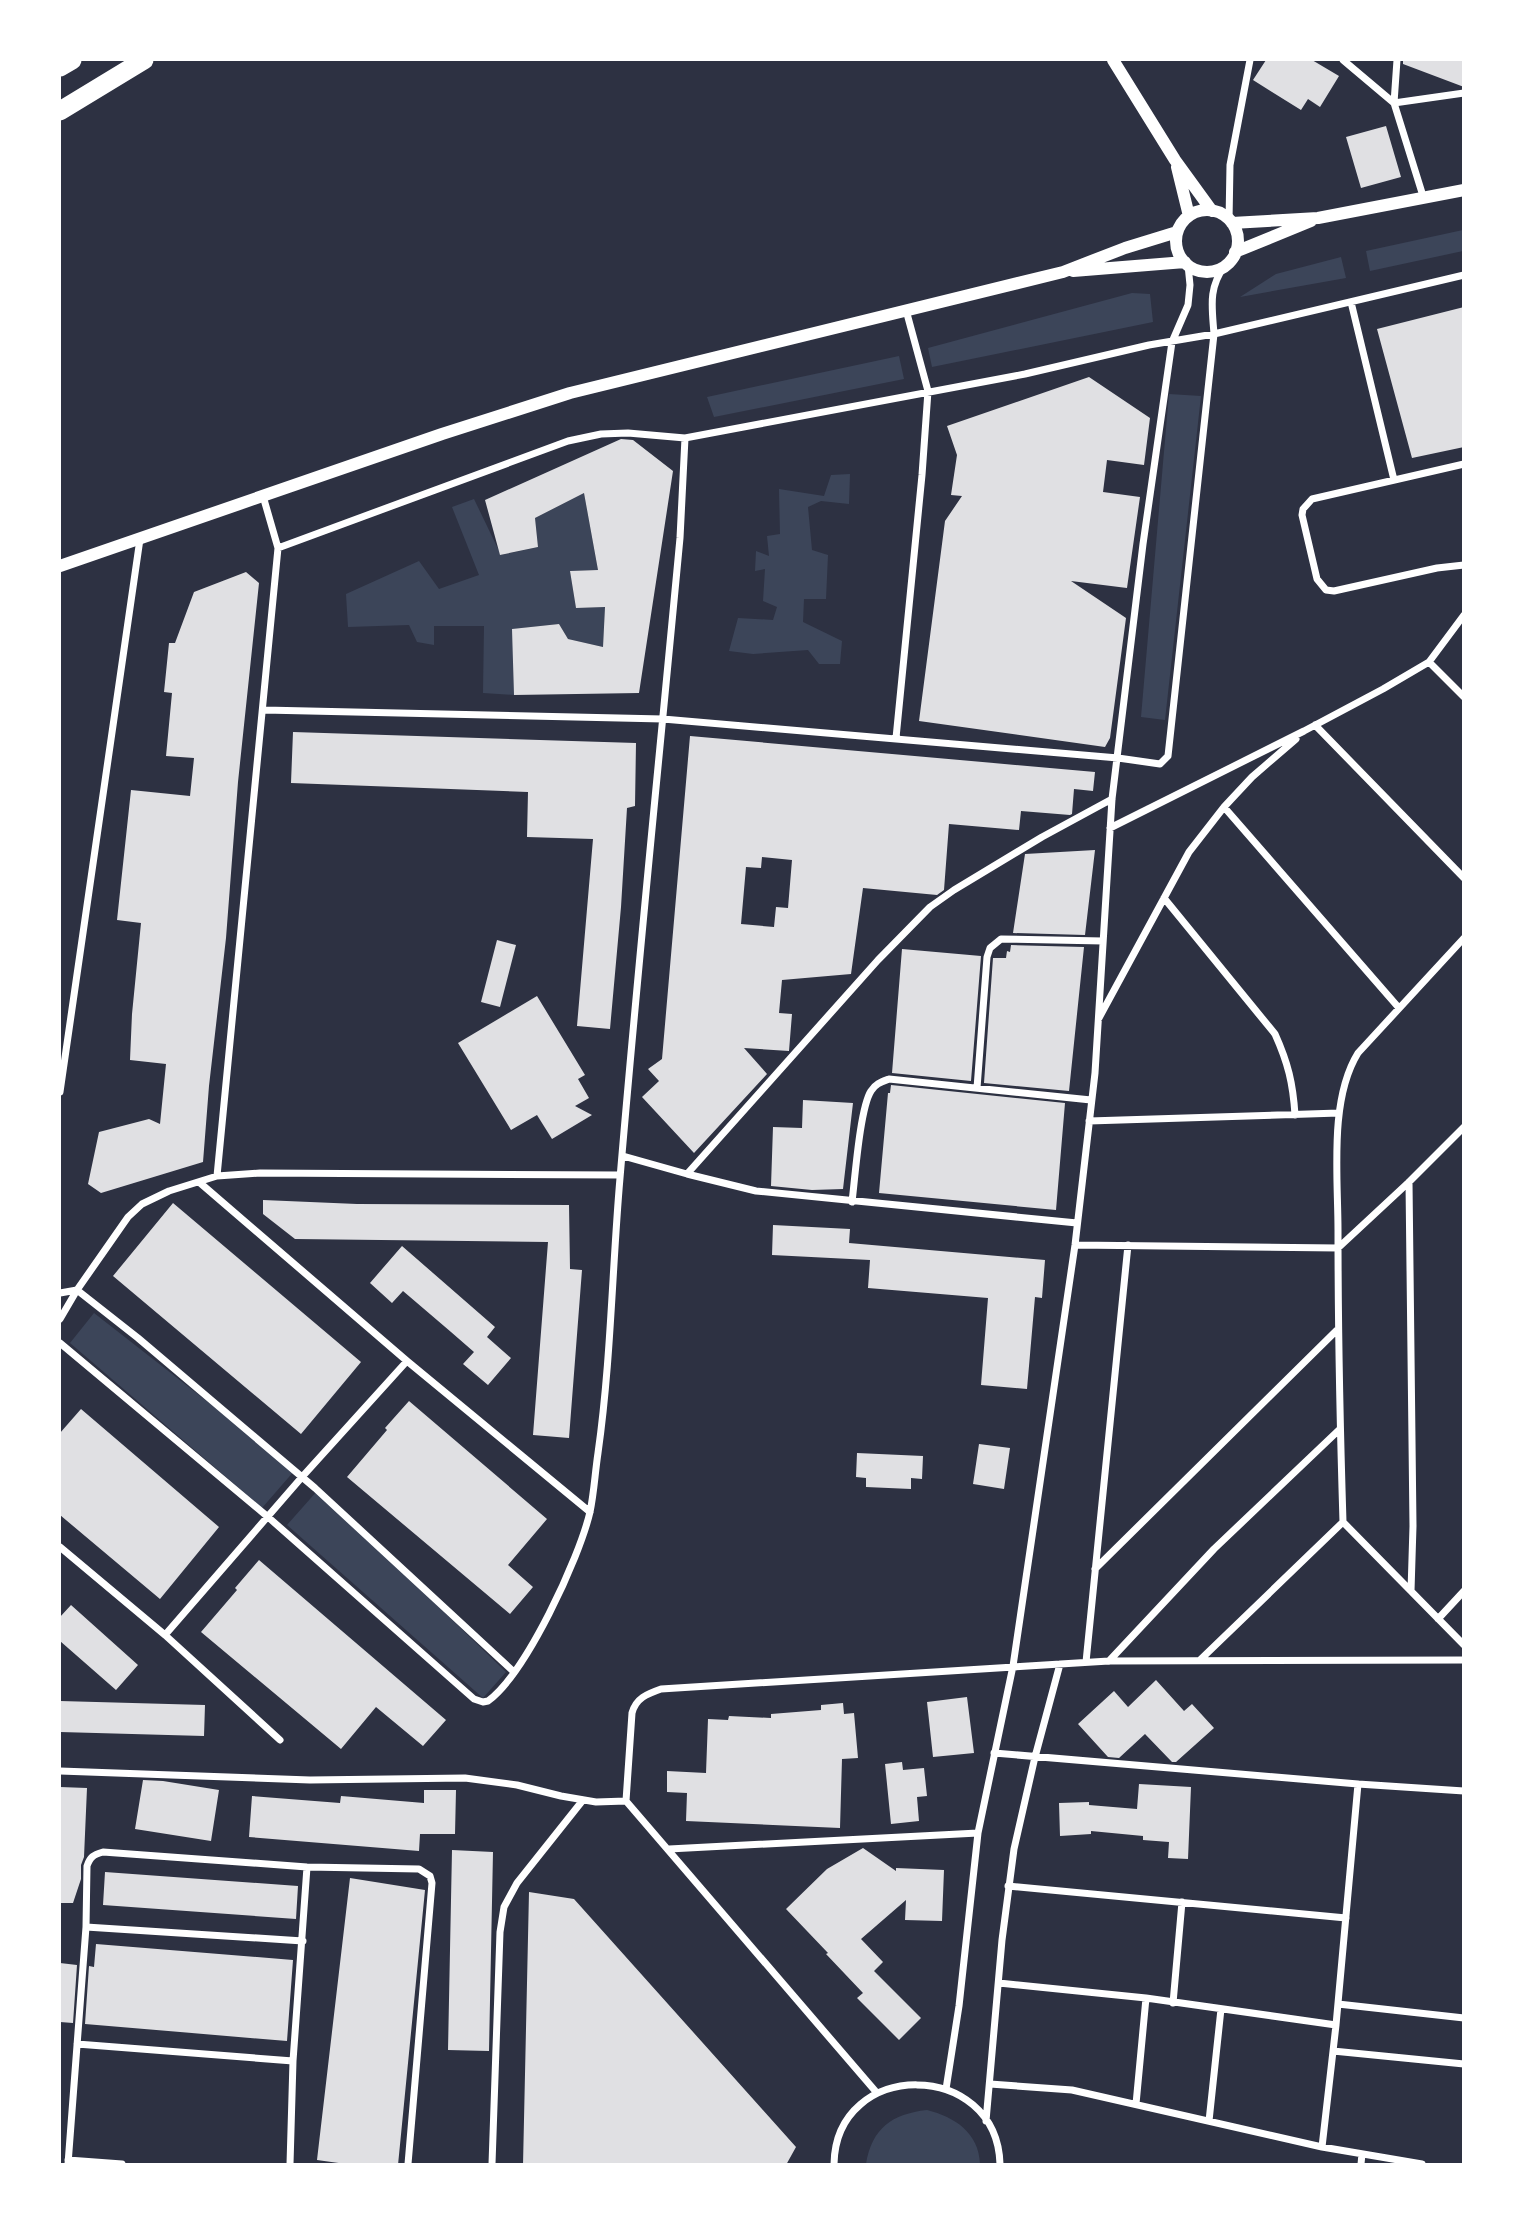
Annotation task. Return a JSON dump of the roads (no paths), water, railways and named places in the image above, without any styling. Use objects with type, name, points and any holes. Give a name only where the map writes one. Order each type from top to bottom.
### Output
[{"type":"highway","points":[[60,67],[72,60]]},
{"type":"highway","points":[[60,111],[144,60]]},
{"type":"street","points":[[1113,60],[1175,160],[1212,211]]},
{"type":"street","points":[[1230,222],[1230,165],[1250,60]]},
{"type":"street","points":[[1343,60],[1394,103],[1464,93]]},
{"type":"street","points":[[1398,60],[1394,103],[1423,196]]},
{"type":"street","points":[[1175,160],[1189,216]]},
{"type":"street","points":[[1230,222],[1318,218],[1464,190]]},
{"type":"street","points":[[264,710],[663,719],[1118,758],[1160,764],[1168,756],[1214,334],[1211,298],[1214,282],[1235,252],[1237,235],[1223,215],[1212,211],[1200,211],[1189,216],[1177,232],[1177,248],[1186,264],[1190,285],[1188,305],[1172,342],[1143,544],[1118,758],[1112,799],[1091,1100],[1075,1245],[1013,1666],[978,1833],[946,2089]]},
{"type":"street","points":[[1235,252],[1318,218]]},
{"type":"street","points":[[60,566],[442,434],[570,393],[1063,272],[1125,248],[1177,232]]},
{"type":"street","points":[[1063,272],[1186,264],[1195,269],[1214,271],[1225,265]]},
{"type":"street","points":[[278,548],[568,441],[601,434],[628,433],[685,438],[1024,374],[1149,345],[1214,334],[1464,275]]},
{"type":"street","points":[[1350,302],[1394,480]]},
{"type":"street","points":[[896,738],[928,391],[906,310]]},
{"type":"street","points":[[60,1343],[268,1517],[474,1699],[483,1702],[488,1700],[514,1672],[548,1615],[577,1555],[590,1512],[610,1354],[620,1175],[680,538],[685,438]]},
{"type":"street","points":[[1464,464],[1312,499],[1303,509],[1302,516],[1317,579],[1326,590],[1334,591],[1437,568],[1464,565]]},
{"type":"street","points":[[217,1176],[278,548],[263,495]]},
{"type":"street","points":[[60,1092],[140,538]]},
{"type":"street","points":[[1110,828],[1304,731],[1429,662],[1464,615]]},
{"type":"street","points":[[1429,662],[1464,697]]},
{"type":"street","points":[[1315,724],[1464,878]]},
{"type":"street","points":[[1097,1023],[1189,852],[1224,807],[1252,777],[1304,731]]},
{"type":"street","points":[[687,1174],[878,960],[930,907],[1042,837],[1112,799]]},
{"type":"street","points":[[1224,807],[1399,1008]]},
{"type":"street","points":[[1164,898],[1275,1034],[1293,1083],[1295,1115]]},
{"type":"street","points":[[1464,938],[1358,1053],[1345,1081],[1339,1113],[1337,1330],[1343,1522],[1464,1645]]},
{"type":"street","points":[[977,1088],[986,957],[990,948],[1001,940],[1103,941]]},
{"type":"street","points":[[852,1202],[865,1102],[873,1087],[880,1082],[889,1080],[1091,1100]]},
{"type":"street","points":[[1089,1121],[1339,1113]]},
{"type":"street","points":[[1075,1245],[1338,1248],[1464,1127]]},
{"type":"street","points":[[623,1156],[756,1191],[1077,1223]]},
{"type":"street","points":[[60,1319],[128,1217],[142,1204],[169,1191],[217,1176],[260,1173],[620,1175]]},
{"type":"street","points":[[199,1182],[407,1361],[590,1512]]},
{"type":"street","points":[[1409,1182],[1413,1526],[1411,1591]]},
{"type":"street","points":[[1086,1662],[1128,1245]]},
{"type":"street","points":[[60,1293],[77,1290],[138,1338],[302,1477],[514,1672]]},
{"type":"street","points":[[1095,1569],[1337,1330]]},
{"type":"street","points":[[165,1635],[407,1361]]},
{"type":"street","points":[[1110,1661],[1214,1549],[1340,1429]]},
{"type":"street","points":[[1200,1660],[1343,1522]]},
{"type":"street","points":[[60,1547],[165,1635],[280,1740]]},
{"type":"street","points":[[1438,1619],[1464,1591]]},
{"type":"street","points":[[877,2093],[626,1801],[634,1707],[646,1694],[661,1689],[1110,1661],[1464,1660]]},
{"type":"street","points":[[986,2120],[1013,1849],[1060,1664]]},
{"type":"street","points":[[994,1753],[1464,1791]]},
{"type":"street","points":[[60,1771],[310,1780],[465,1778],[517,1785],[596,1802],[626,1801]]},
{"type":"street","points":[[1322,2147],[1336,2025],[1357,1784]]},
{"type":"street","points":[[492,2165],[500,1932],[505,1907],[517,1883],[583,1800]]},
{"type":"street","points":[[669,1849],[978,1833]]},
{"type":"street","points":[[122,2165],[68,2162],[86,1927],[87,1866],[94,1854],[103,1852],[307,1867],[419,1869],[430,1877],[432,1883],[408,2165]]},
{"type":"street","points":[[290,2165],[293,2061],[307,1867]]},
{"type":"street","points":[[1008,1886],[1346,1918]]},
{"type":"street","points":[[1173,2003],[1181,1902]]},
{"type":"street","points":[[86,1927],[303,1941]]},
{"type":"street","points":[[999,1983],[1146,1998],[1336,2025]]},
{"type":"street","points":[[1136,2104],[1146,1998]]},
{"type":"street","points":[[1338,2004],[1464,2018]]},
{"type":"street","points":[[1209,2121],[1221,2009]]},
{"type":"street","points":[[77,2044],[293,2061]]},
{"type":"street","points":[[1333,2050],[1464,2064]]},
{"type":"street","points":[[834,2165],[836,2144],[856,2109],[877,2093],[911,2084],[946,2089],[968,2102],[986,2120],[997,2145],[1000,2165]]},
{"type":"street","points":[[990,2084],[1072,2090],[1322,2147],[1422,2165]]},
{"type":"street","points":[[1361,2165],[1362,2154]]}]
